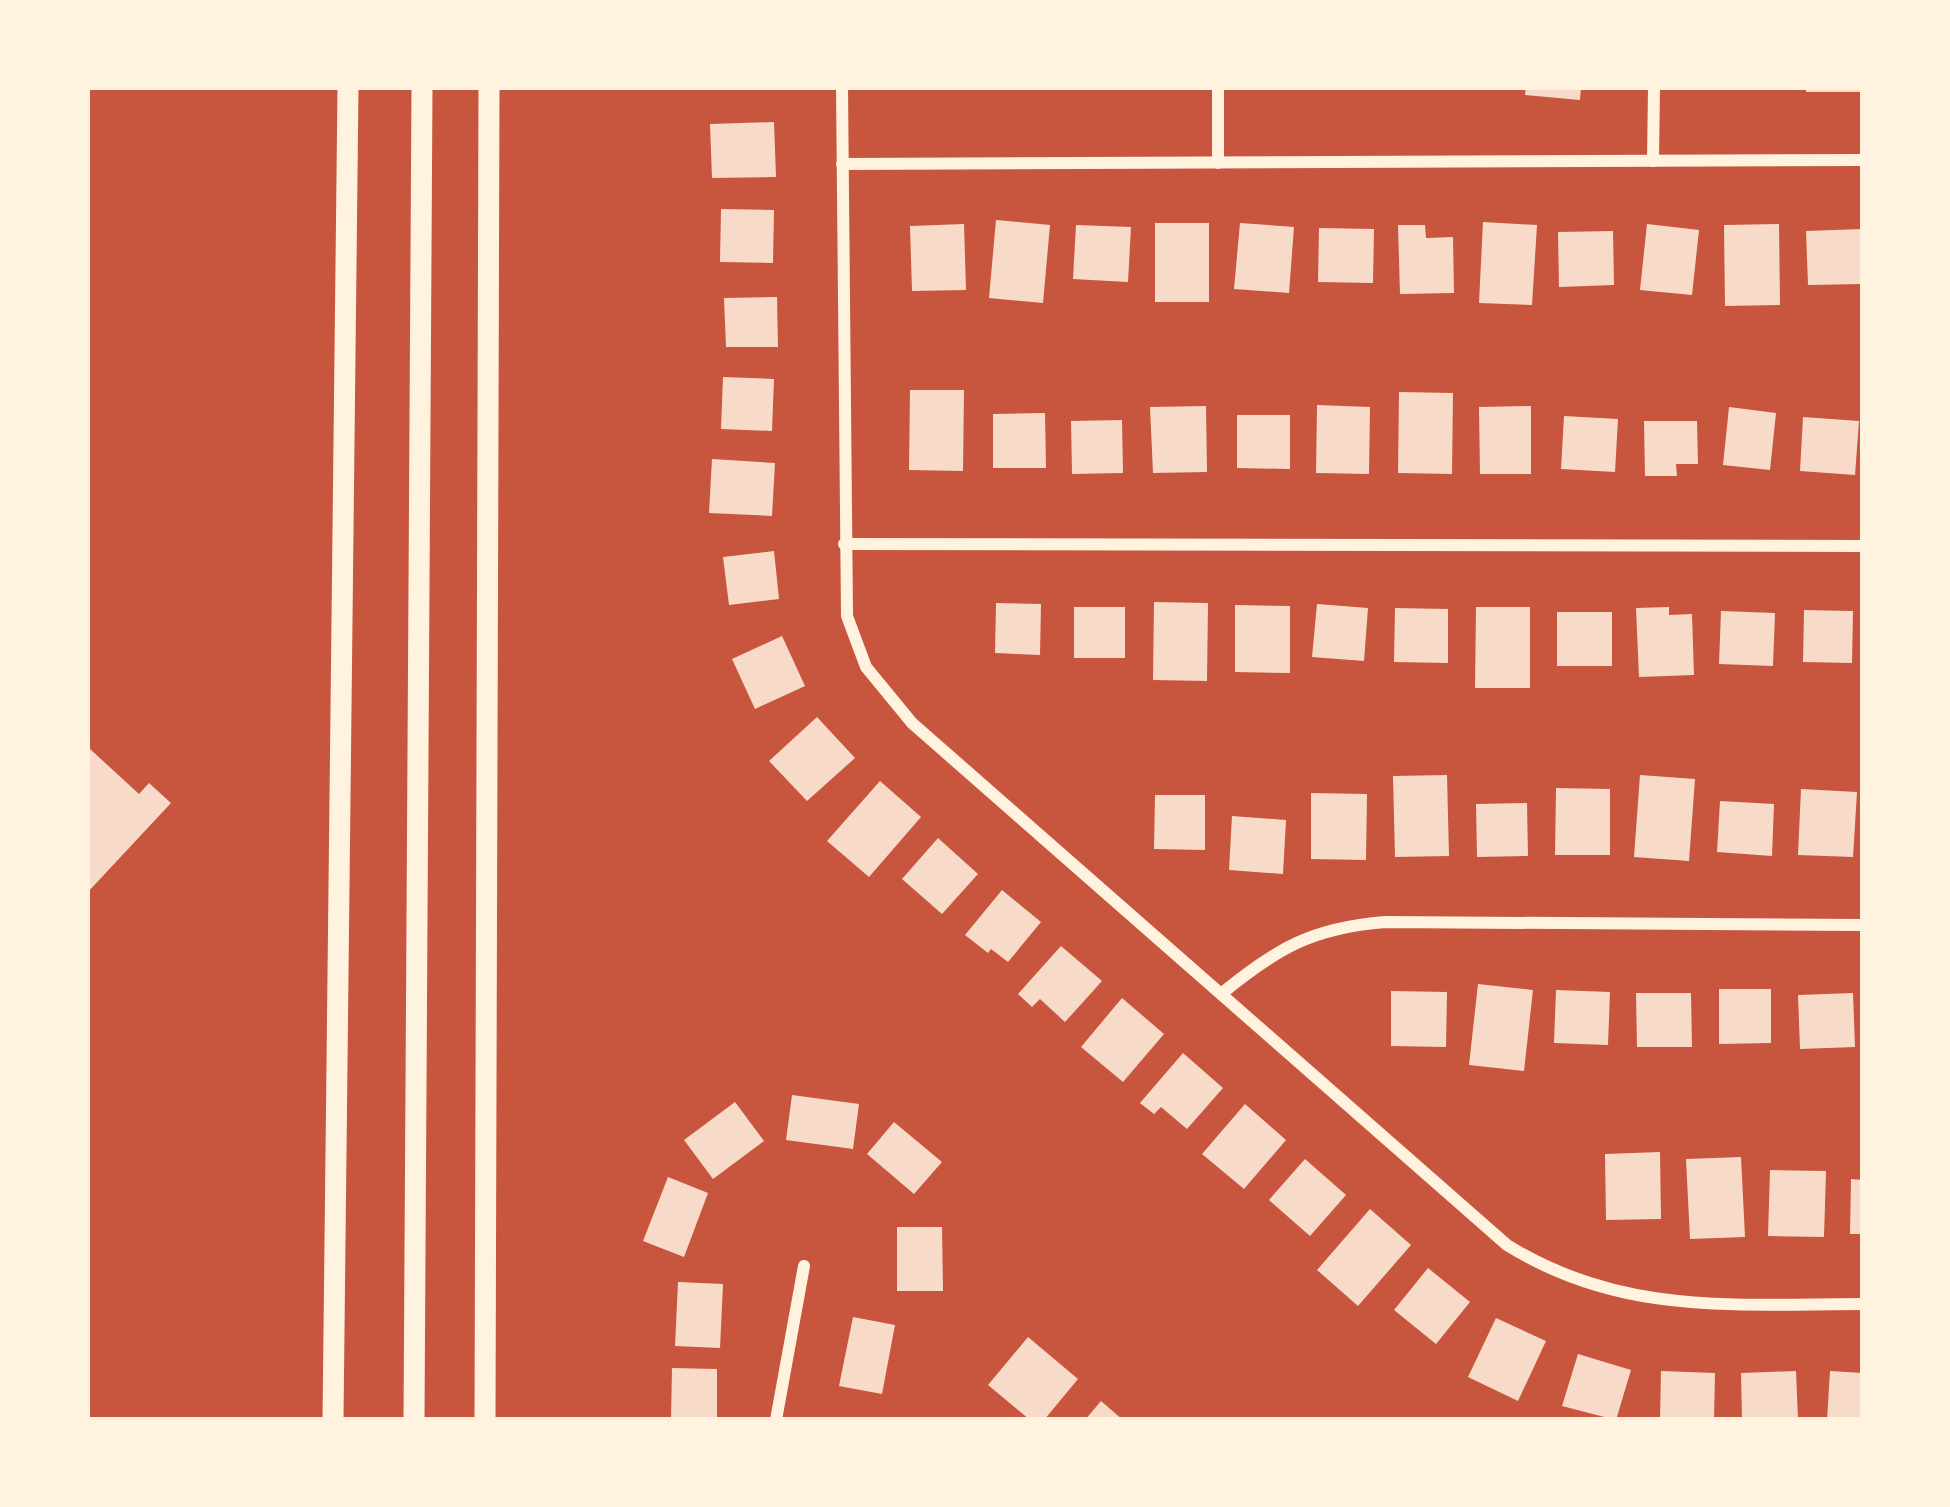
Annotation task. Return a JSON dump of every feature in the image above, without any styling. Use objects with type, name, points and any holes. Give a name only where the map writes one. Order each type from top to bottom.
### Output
[{"type":"highway","points":[[333,1420],[348,87]]},
{"type":"highway","points":[[414,1420],[422,87]]},
{"type":"highway","points":[[485,1420],[489,87]]},
{"type":"street","points":[[842,87],[847,616],[866,668],[912,723],[1508,1244],[1542,1266],[1632,1297],[1682,1304],[1863,1304]]},
{"type":"street","points":[[1218,87],[1218,163]]},
{"type":"street","points":[[1653,161],[1654,87]]},
{"type":"street","points":[[842,164],[1863,160]]},
{"type":"street","points":[[844,544],[1863,546]]},
{"type":"street","points":[[1221,994],[1267,956],[1346,925],[1863,926]]},
{"type":"street","points":[[776,1420],[804,1266]]},
{"type":"building","points":[[1526,87],[1581,87],[1580,100],[1525,95]]},
{"type":"building","points":[[1806,87],[1863,87],[1863,92],[1806,92]]},
{"type":"building","points":[[774,122],[776,177],[712,178],[710,124]]},
{"type":"building","points":[[721,209],[774,210],[773,263],[720,262]]},
{"type":"building","points":[[996,220],[1050,225],[1043,303],[989,298]]},
{"type":"building","points":[[1483,222],[1537,225],[1532,305],[1479,303]]},
{"type":"building","points":[[1155,223],[1209,223],[1209,302],[1155,302]]},
{"type":"building","points":[[1240,223],[1294,227],[1289,293],[1234,289]]},
{"type":"building","points":[[964,224],[966,290],[912,291],[910,226]]},
{"type":"building","points":[[1647,224],[1699,230],[1692,295],[1640,290]]},
{"type":"building","points":[[1779,224],[1780,305],[1725,306],[1724,225]]},
{"type":"building","points":[[1076,225],[1131,227],[1128,282],[1073,279]]},
{"type":"building","points":[[1398,225],[1425,225],[1426,238],[1453,237],[1454,293],[1400,294]]},
{"type":"building","points":[[1319,228],[1374,229],[1373,283],[1318,282]]},
{"type":"building","points":[[1862,229],[1863,284],[1808,285],[1806,231]]},
{"type":"building","points":[[1613,231],[1614,285],[1559,287],[1558,232]]},
{"type":"building","points":[[777,297],[778,347],[726,347],[724,298]]},
{"type":"building","points":[[723,377],[774,379],[772,431],[721,429]]},
{"type":"building","points":[[910,390],[964,390],[963,471],[909,470]]},
{"type":"building","points":[[1399,392],[1453,393],[1452,474],[1398,473]]},
{"type":"building","points":[[1317,405],[1370,407],[1369,474],[1316,473]]},
{"type":"building","points":[[1206,406],[1207,472],[1153,473],[1150,407]]},
{"type":"building","points":[[1531,406],[1531,474],[1480,474],[1479,407]]},
{"type":"building","points":[[1729,407],[1776,413],[1770,470],[1723,465]]},
{"type":"building","points":[[1045,413],[1046,468],[993,468],[993,414]]},
{"type":"building","points":[[1237,415],[1290,415],[1290,469],[1237,468]]},
{"type":"building","points":[[1564,416],[1618,419],[1615,472],[1561,469]]},
{"type":"building","points":[[1803,417],[1859,421],[1855,475],[1800,471]]},
{"type":"building","points":[[1122,420],[1123,473],[1072,474],[1071,421]]},
{"type":"building","points":[[1644,421],[1697,421],[1698,464],[1676,464],[1677,476],[1645,476]]},
{"type":"building","points":[[712,459],[775,463],[772,516],[709,513]]},
{"type":"building","points":[[774,551],[779,599],[729,605],[723,557]]},
{"type":"building","points":[[1154,602],[1208,603],[1207,681],[1153,680]]},
{"type":"building","points":[[996,603],[1041,604],[1040,655],[995,653]]},
{"type":"building","points":[[1317,604],[1368,608],[1364,661],[1312,657]]},
{"type":"building","points":[[1235,605],[1290,606],[1290,673],[1235,672]]},
{"type":"building","points":[[1074,607],[1125,607],[1125,658],[1074,658]]},
{"type":"building","points":[[1476,607],[1530,607],[1530,688],[1475,688]]},
{"type":"building","points":[[1669,607],[1669,615],[1692,614],[1694,675],[1639,677],[1636,608]]},
{"type":"building","points":[[1395,608],[1448,609],[1448,663],[1394,662]]},
{"type":"building","points":[[1804,610],[1853,611],[1852,663],[1803,662]]},
{"type":"building","points":[[1721,611],[1775,613],[1773,666],[1719,664]]},
{"type":"building","points":[[1557,612],[1612,612],[1612,666],[1557,666]]},
{"type":"building","points":[[782,636],[805,686],[755,709],[732,659]]},
{"type":"building","points":[[817,717],[855,758],[807,801],[769,761]]},
{"type":"building","points":[[90,749],[139,794],[149,783],[171,803],[87,893],[87,752]]},
{"type":"building","points":[[1447,775],[1449,856],[1395,857],[1393,776]]},
{"type":"building","points":[[1640,775],[1695,779],[1689,861],[1634,857]]},
{"type":"building","points":[[880,781],[921,817],[869,877],[827,841]]},
{"type":"building","points":[[1556,788],[1610,789],[1610,855],[1555,855]]},
{"type":"building","points":[[1801,789],[1857,792],[1853,857],[1798,855]]},
{"type":"building","points":[[1311,793],[1367,794],[1366,860],[1311,859]]},
{"type":"building","points":[[1155,795],[1205,795],[1205,850],[1154,849]]},
{"type":"building","points":[[1720,801],[1774,804],[1772,856],[1717,852]]},
{"type":"building","points":[[1527,803],[1528,856],[1477,857],[1476,804]]},
{"type":"building","points":[[1232,816],[1286,820],[1283,874],[1229,870]]},
{"type":"building","points":[[938,838],[978,874],[942,914],[902,879]]},
{"type":"building","points":[[1002,890],[1041,922],[1008,962],[965,935]]},
{"type":"building","points":[[1061,946],[1102,981],[1065,1022],[1040,999],[1032,1007],[1018,994]]},
{"type":"building","points":[[1478,984],[1533,990],[1524,1071],[1469,1065]]},
{"type":"building","points":[[1719,989],[1771,989],[1771,1043],[1719,1044]]},
{"type":"building","points":[[1556,990],[1610,992],[1608,1045],[1554,1043]]},
{"type":"building","points":[[1391,991],[1447,992],[1446,1047],[1391,1046]]},
{"type":"building","points":[[1636,993],[1691,993],[1692,1047],[1637,1047]]},
{"type":"building","points":[[1853,993],[1855,1047],[1800,1049],[1798,995]]},
{"type":"building","points":[[1122,998],[1164,1034],[1123,1082],[1081,1047]]},
{"type":"building","points":[[1183,1053],[1223,1088],[1187,1129],[1161,1107],[1154,1114],[1140,1103]]},
{"type":"building","points":[[792,1095],[859,1104],[853,1149],[786,1140]]},
{"type":"building","points":[[735,1102],[764,1141],[713,1179],[684,1140]]},
{"type":"building","points":[[1245,1104],[1286,1140],[1244,1189],[1202,1154]]},
{"type":"building","points":[[894,1122],[942,1162],[914,1194],[867,1154]]},
{"type":"building","points":[[1660,1152],[1661,1219],[1606,1220],[1605,1154]]},
{"type":"building","points":[[1741,1157],[1745,1237],[1690,1239],[1686,1159]]},
{"type":"building","points":[[1305,1159],[1346,1195],[1310,1236],[1269,1200]]},
{"type":"building","points":[[1770,1170],[1826,1171],[1824,1237],[1768,1236]]},
{"type":"building","points":[[668,1177],[708,1193],[684,1257],[643,1241]]},
{"type":"building","points":[[1851,1179],[1863,1180],[1863,1234],[1850,1234]]},
{"type":"building","points":[[1370,1209],[1411,1245],[1358,1306],[1317,1270]]},
{"type":"building","points":[[897,1227],[942,1227],[943,1291],[897,1291]]},
{"type":"building","points":[[1428,1268],[1470,1302],[1436,1344],[1394,1310]]},
{"type":"building","points":[[678,1282],[723,1284],[720,1348],[675,1346]]},
{"type":"building","points":[[853,1317],[895,1325],[882,1394],[839,1386]]},
{"type":"building","points":[[1496,1318],[1546,1341],[1518,1401],[1468,1377]]},
{"type":"building","points":[[1028,1337],[1078,1379],[1044,1420],[1030,1420],[988,1385]]},
{"type":"building","points":[[1578,1354],[1631,1370],[1616,1420],[1562,1406]]},
{"type":"building","points":[[672,1368],[717,1369],[717,1420],[671,1420]]},
{"type":"building","points":[[1661,1371],[1715,1373],[1714,1420],[1660,1420]]},
{"type":"building","points":[[1796,1371],[1798,1420],[1742,1420],[1741,1373]]},
{"type":"building","points":[[1830,1371],[1863,1373],[1863,1420],[1827,1420]]},
{"type":"building","points":[[1101,1401],[1123,1420],[1085,1420]]}]
